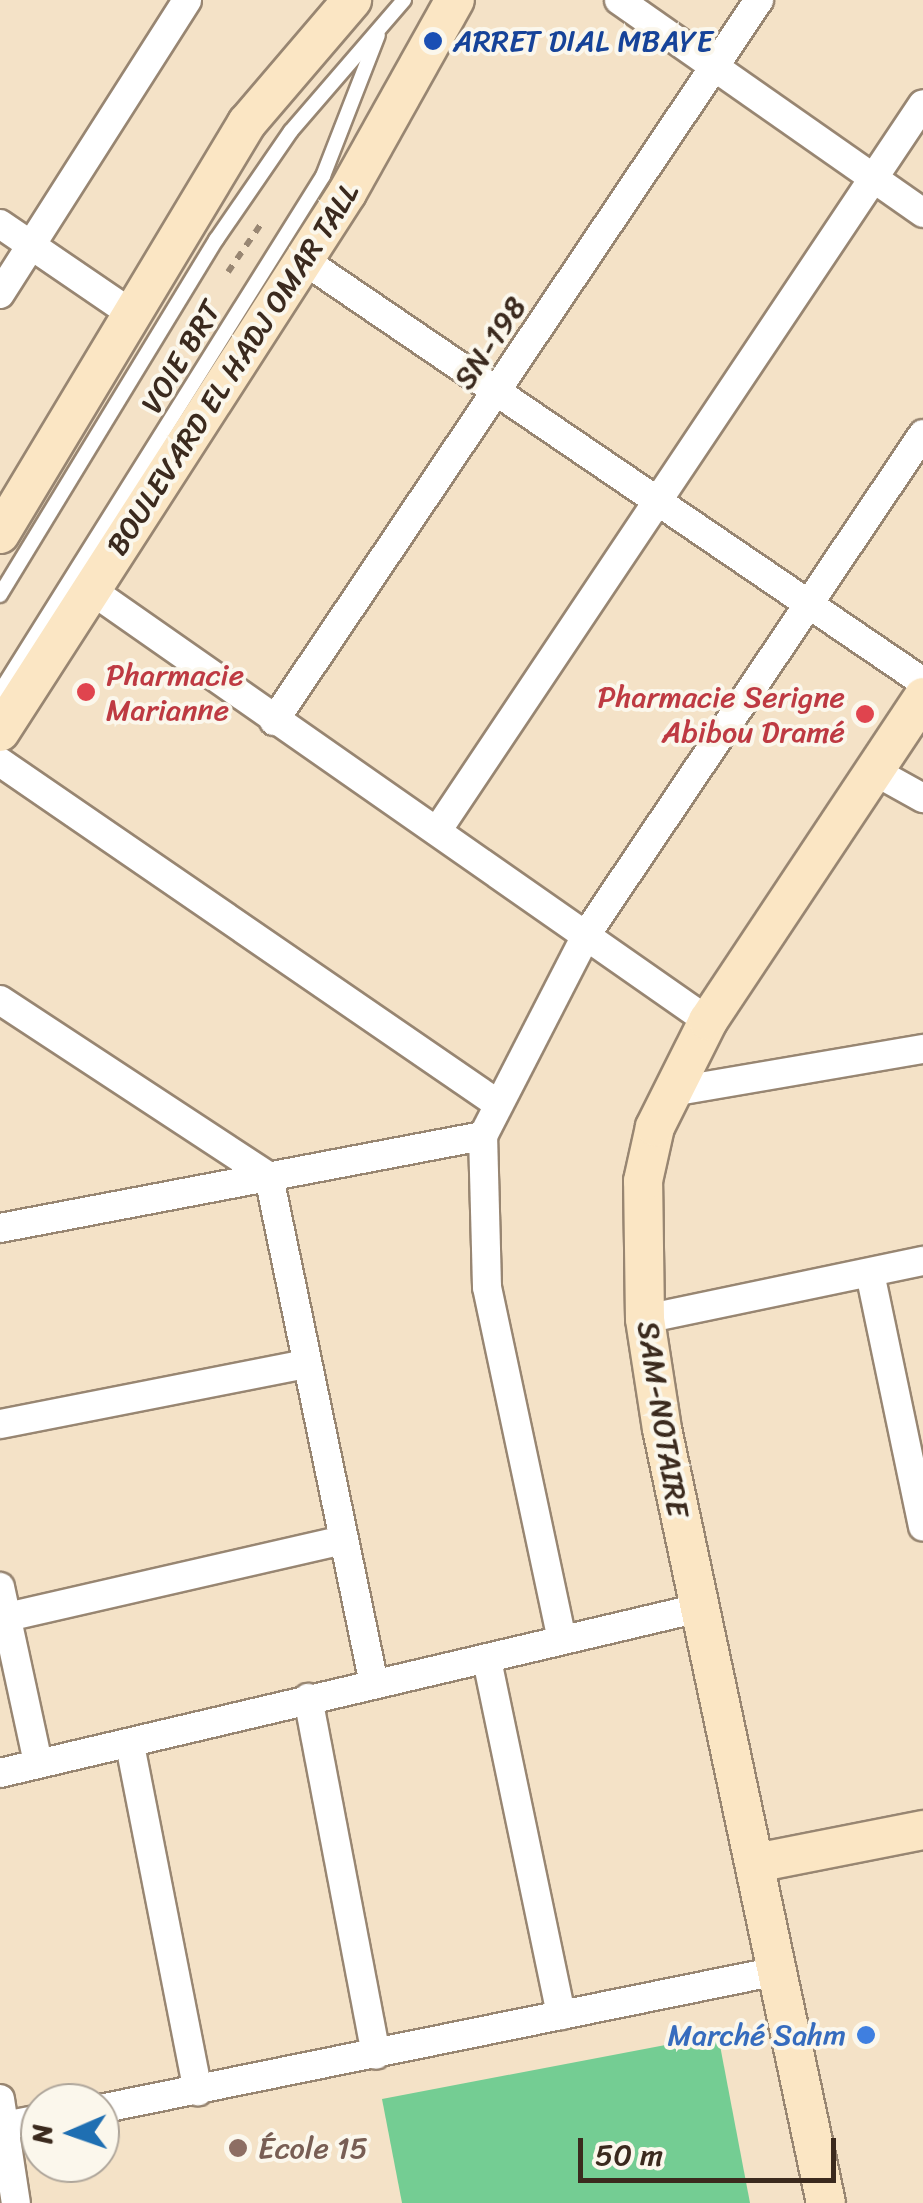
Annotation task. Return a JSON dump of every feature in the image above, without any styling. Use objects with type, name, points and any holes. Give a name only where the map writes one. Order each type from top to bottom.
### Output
[{"type":"street","points":[[0,294],[186,0]]},
{"type":"street","points":[[4,517],[136,316],[247,123],[352,0]]},
{"type":"street","name":"BOULEVARD EL HADJ OMAR TALL","points":[[0,732],[304,261],[454,0]]},
{"type":"street","points":[[619,0],[716,63],[872,180],[923,213]]},
{"type":"street","name":"SN-198","points":[[274,722],[759,0]]},
{"type":"street","points":[[437,831],[923,104]]},
{"type":"street","points":[[0,224],[136,316]]},
{"type":"street","points":[[304,261],[492,397],[923,682]]},
{"type":"street","points":[[562,1640],[487,1287],[483,1136],[494,1102],[588,932],[923,434]]},
{"type":"street","points":[[90,590],[274,722],[588,932],[708,1021]]},
{"type":"street","name":"SAM-NOTAIRE","points":[[826,2203],[756,1864],[695,1609],[645,1318],[643,1180],[672,1092],[708,1021],[923,697]]},
{"type":"street","points":[[0,762],[494,1102]]},
{"type":"street","points":[[876,772],[923,798]]},
{"type":"street","points":[[0,1000],[269,1177],[374,1684]]},
{"type":"street","points":[[672,1092],[923,1049]]},
{"type":"street","points":[[1,1227],[483,1136]]},
{"type":"street","points":[[645,1318],[923,1261]]},
{"type":"street","points":[[870,1273],[914,1421],[923,1527]]},
{"type":"street","points":[[0,1424],[306,1364]]},
{"type":"street","points":[[6,1617],[343,1540]]},
{"type":"street","points":[[0,1587],[38,1762]]},
{"type":"street","points":[[0,1773],[695,1609]]},
{"type":"street","points":[[488,1660],[561,2015]]},
{"type":"street","points":[[308,1698],[376,2055]]},
{"type":"street","points":[[130,1745],[198,2091]]},
{"type":"street","points":[[756,1864],[923,1830]]},
{"type":"street","points":[[120,2105],[777,1970]]},
{"type":"street","points":[[2,2112],[5,2173],[16,2203]]},
{"type":"lane","name":"VOIE BRT","points":[[0,595],[216,240],[292,131],[404,0]]},
{"type":"lane","name":"VOIE BRT","points":[[0,692],[323,176],[378,35]]},
{"type":"path","points":[[224,278],[269,212]]},
{"type":"green space","points":[[718,2035],[750,2203],[402,2203],[382,2099]]},
{"type":"place","name":"ARRET DIAL MBAYE","points":[[433,41]]},
{"type":"place","name":"Pharmacie Marianne","points":[[86,692]]},
{"type":"place","name":"Pharmacie Serigne Abibou Dramé","points":[[865,714]]},
{"type":"place","name":"Marché Sahm","points":[[866,2035]]},
{"type":"place","name":"École 15","points":[[238,2148]]}]
